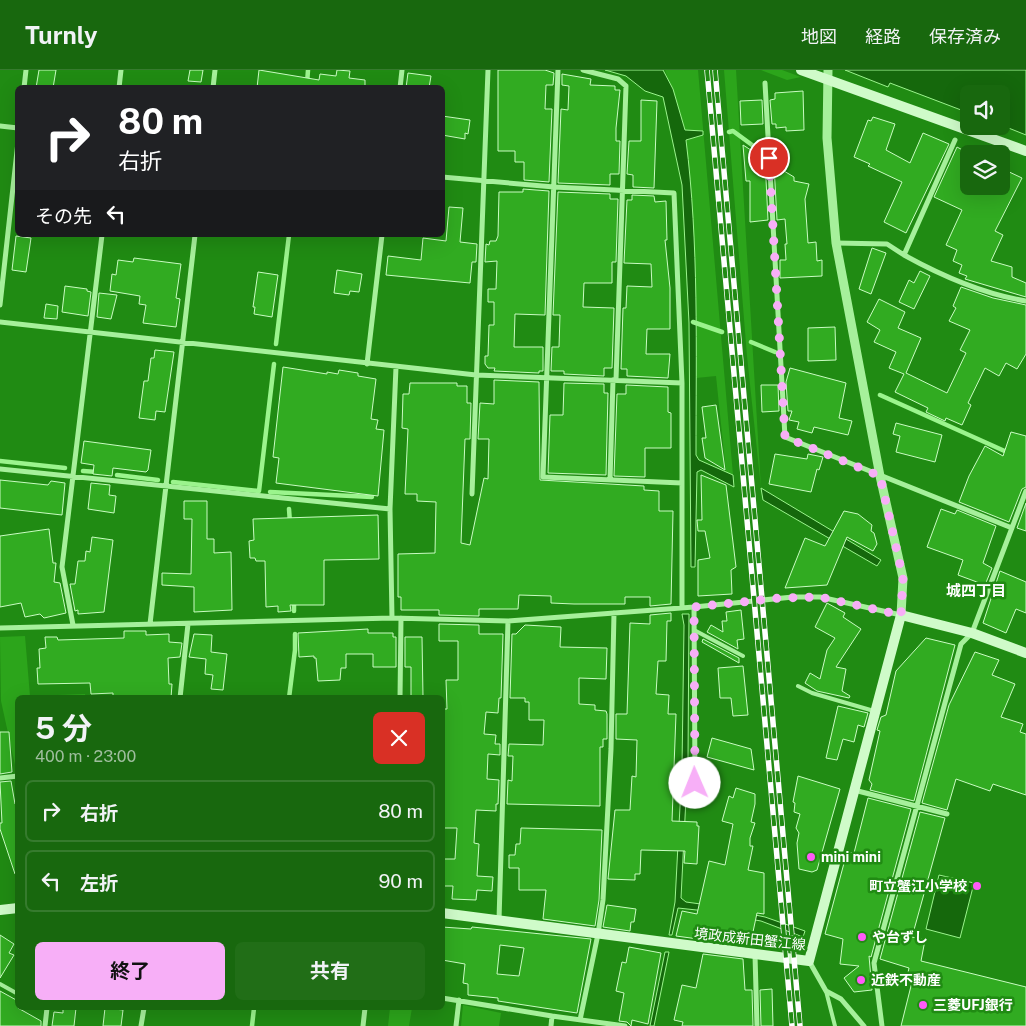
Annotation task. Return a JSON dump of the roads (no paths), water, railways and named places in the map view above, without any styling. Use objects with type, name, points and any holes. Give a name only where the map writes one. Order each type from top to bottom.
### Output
[{"type":"main road","points":[[801,70],[828,75],[1026,151]]},
{"type":"main road","points":[[901,615],[972,634],[1026,653]]},
{"type":"main road","name":"境政成新田蟹江線","points":[[445,913],[809,961],[901,615]]},
{"type":"main road","points":[[0,910],[15,908]]},
{"type":"street","points":[[24,85],[26,70]]},
{"type":"street","points":[[119,85],[121,70]]},
{"type":"street","points":[[213,85],[215,70]]},
{"type":"street","points":[[400,85],[402,70]]},
{"type":"street","points":[[472,494],[488,70]]},
{"type":"street","points":[[558,70],[543,477],[682,483]]},
{"type":"street","points":[[583,70],[618,79],[626,86],[610,480]]},
{"type":"street","points":[[0,628],[392,618],[508,621],[694,607],[780,598],[820,597],[901,615],[903,578],[880,476],[836,243],[827,138],[828,75]]},
{"type":"street","points":[[764,83],[785,437],[1012,528]]},
{"type":"street","points":[[0,126],[15,128]]},
{"type":"street","points":[[904,255],[955,140]]},
{"type":"street","points":[[0,304],[15,169]]},
{"type":"street","points":[[445,177],[554,187],[674,193],[682,383],[682,608]]},
{"type":"street","points":[[73,625],[62,567],[102,237]]},
{"type":"street","points":[[150,624],[196,237]]},
{"type":"street","points":[[367,364],[382,237]]},
{"type":"street","points":[[836,243],[887,244],[928,268],[996,296],[1026,301]]},
{"type":"street","points":[[0,322],[90,334],[476,375],[682,383]]},
{"type":"street","points":[[392,618],[390,509],[396,367]]},
{"type":"street","points":[[0,469],[390,509]]},
{"type":"street","points":[[882,1026],[874,962],[961,644],[972,634],[1026,491]]},
{"type":"street","points":[[694,607],[695,783]]},
{"type":"street","points":[[580,1020],[603,900],[614,613]]},
{"type":"street","points":[[400,695],[401,618]]},
{"type":"street","points":[[499,922],[508,621]]},
{"type":"street","points":[[180,695],[188,624]]},
{"type":"street","points":[[0,778],[15,776]]},
{"type":"street","points":[[854,790],[947,814]]},
{"type":"street","points":[[755,955],[757,1026]]},
{"type":"street","points":[[809,961],[826,991],[840,999],[864,1026]]},
{"type":"street","points":[[445,998],[625,1026]]},
{"type":"street","points":[[456,1026],[459,1000]]},
{"type":"street","points":[[45,1026],[47,1010]]},
{"type":"street","points":[[142,1026],[144,1010]]},
{"type":"street","points":[[363,1026],[365,1010]]},
{"type":"street","points":[[551,1026],[552,1016]]},
{"type":"lane","points":[[694,630],[743,656]]},
{"type":"lane","points":[[798,686],[812,693],[875,711]]},
{"type":"lane","points":[[0,984],[15,992]]},
{"type":"lane","points":[[826,991],[835,1026]]},
{"type":"waterway","points":[[307,84],[308,70]]},
{"type":"waterway","points":[[729,132],[733,131],[763,153]]},
{"type":"waterway","points":[[276,344],[289,237]]},
{"type":"waterway","points":[[693,322],[722,332]]},
{"type":"waterway","points":[[751,342],[775,352]]},
{"type":"waterway","points":[[173,482],[259,491],[274,364]]},
{"type":"waterway","points":[[880,395],[1009,453]]},
{"type":"waterway","points":[[0,461],[65,468]]},
{"type":"waterway","points":[[83,471],[97,472]]},
{"type":"waterway","points":[[117,475],[158,480]]},
{"type":"waterway","points":[[270,492],[372,497]]},
{"type":"waterway","points":[[289,509],[290,523]]},
{"type":"waterway","points":[[294,600],[294,611]]},
{"type":"waterway","points":[[289,695],[295,634]]},
{"type":"waterway","points":[[252,1026],[254,1010]]},
{"type":"railway","points":[[707,70],[792,1026]]},
{"type":"railway","points":[[715,70],[800,1026]]},
{"type":"place","name":"mini mini","points":[[811,857]]},
{"type":"place","name":"町立蟹江小学校","points":[[977,886]]},
{"type":"place","name":"や台ずし","points":[[862,937]]},
{"type":"place","name":"近鉄不動産","points":[[861,980]]},
{"type":"place","name":"三菱UFJ銀行","points":[[923,1005]]},
{"type":"district","name":"城四丁目","points":[[976,590]]}]
